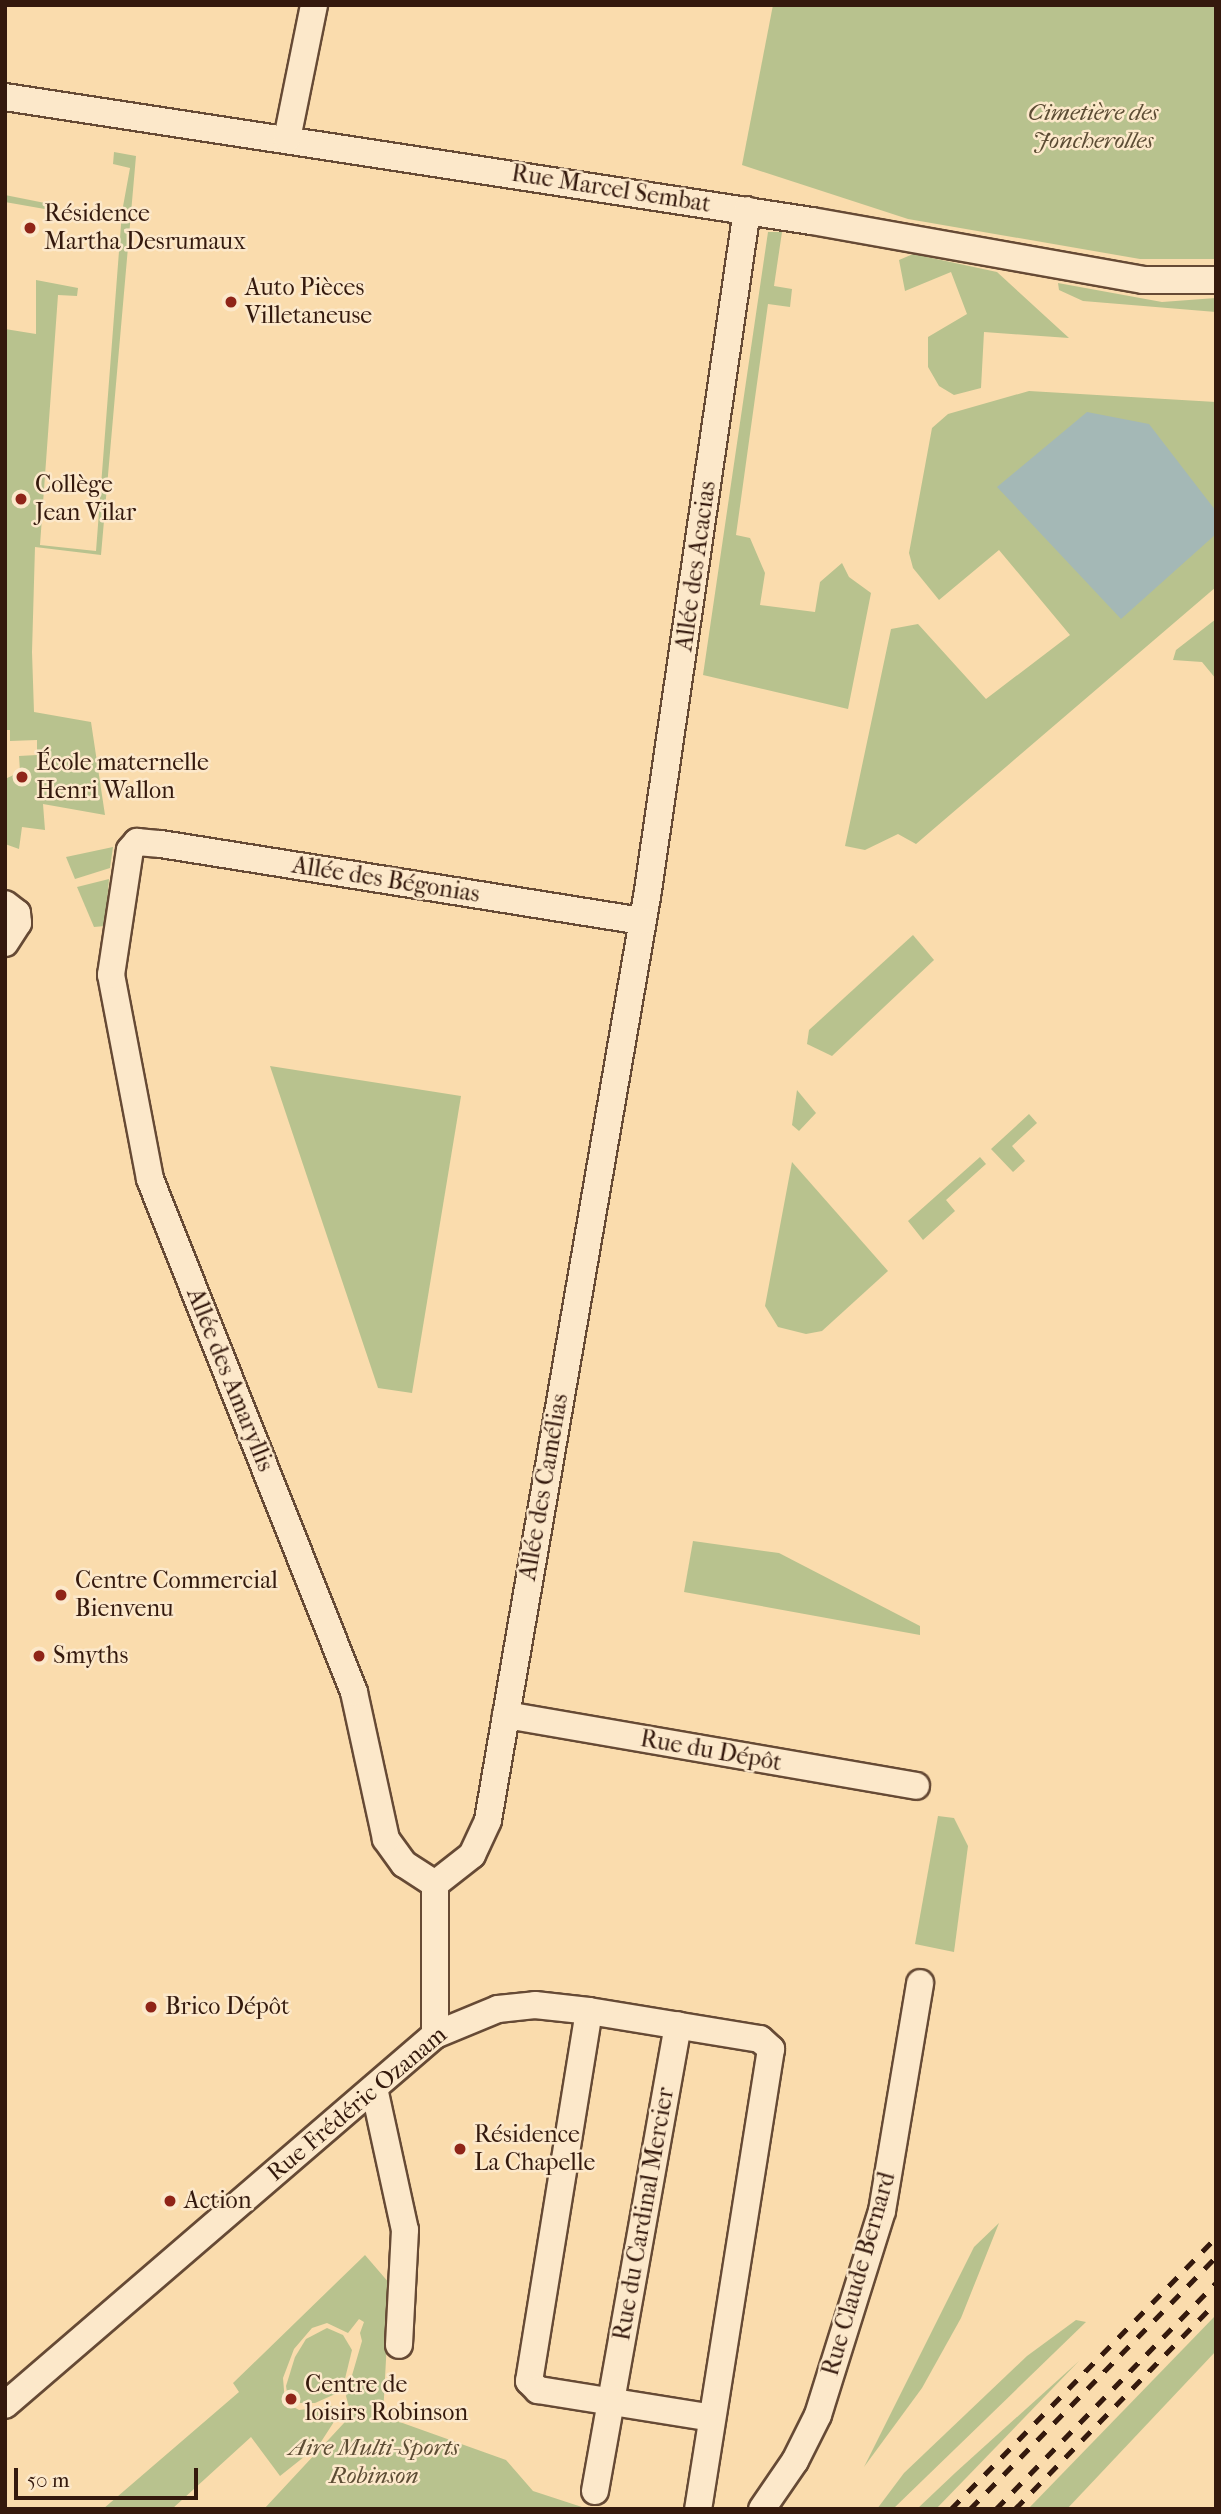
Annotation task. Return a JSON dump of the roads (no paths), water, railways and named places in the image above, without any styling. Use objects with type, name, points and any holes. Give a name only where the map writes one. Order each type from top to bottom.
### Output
[{"type":"street","points":[[287,139],[314,5]]},
{"type":"street","name":"Rue Marcel Sembat","points":[[5,97],[747,211],[1143,280],[1216,280]]},
{"type":"street","name":"Allée des Acacias","points":[[642,920],[747,211]]},
{"type":"street","name":"Allée des Bégonias","points":[[131,846],[153,843],[642,920]]},
{"type":"street","name":"Allée des Amaryllis","points":[[131,846],[111,975],[150,1179],[354,1692],[365,1728],[386,1839],[404,1864],[435,1884]]},
{"type":"street","points":[[5,943],[17,929],[9,906]]},
{"type":"street","name":"Allée des Camélias","points":[[435,1884],[462,1865],[481,1841],[506,1715],[642,920]]},
{"type":"street","name":"Rue du Dépôt","points":[[506,1715],[916,1786]]},
{"type":"street","points":[[435,1884],[435,2035]]},
{"type":"street","name":"Rue Claude Bernard","points":[[762,2509],[795,2461],[818,2415],[882,2211],[920,1983]]},
{"type":"street","name":"Rue Frédéric Ozanam","points":[[5,2405],[435,2035],[498,2009],[535,2005],[678,2025],[763,2040],[770,2045],[772,2058],[712,2418]]},
{"type":"street","points":[[589,2011],[528,2375],[538,2390],[712,2418],[698,2509]]},
{"type":"street","name":"Rue du Cardinal Mercier","points":[[595,2491],[678,2025]]},
{"type":"street","points":[[374,2088],[405,2230],[399,2345]]},
{"type":"railway","points":[[951,2509],[1216,2237]]},
{"type":"railway","points":[[970,2509],[1216,2257]]},
{"type":"railway","points":[[996,2509],[1216,2283]]},
{"type":"railway","points":[[1015,2509],[1216,2302]]},
{"type":"place","name":"Résidence Martha Desrumaux","points":[[30,228]]},
{"type":"place","name":"Auto Pièces Villetaneuse","points":[[231,302]]},
{"type":"place","name":"Collège Jean Vilar","points":[[21,499]]},
{"type":"place","name":"École maternelle Henri Wallon","points":[[22,777]]},
{"type":"place","name":"Centre Commercial Bienvenu","points":[[61,1595]]},
{"type":"place","name":"Smyths","points":[[39,1656]]},
{"type":"place","name":"Brico Dépôt","points":[[151,2007]]},
{"type":"place","name":"Résidence La Chapelle","points":[[460,2149]]},
{"type":"place","name":"Action","points":[[170,2201]]},
{"type":"place","name":"Centre de loisirs Robinson","points":[[291,2399]]},
{"type":"park label","name":"Cimetière des Joncherolles","points":[[1093,127]]},
{"type":"park label","name":"Aire Multi-Sports Robinson","points":[[374,2462]]}]
